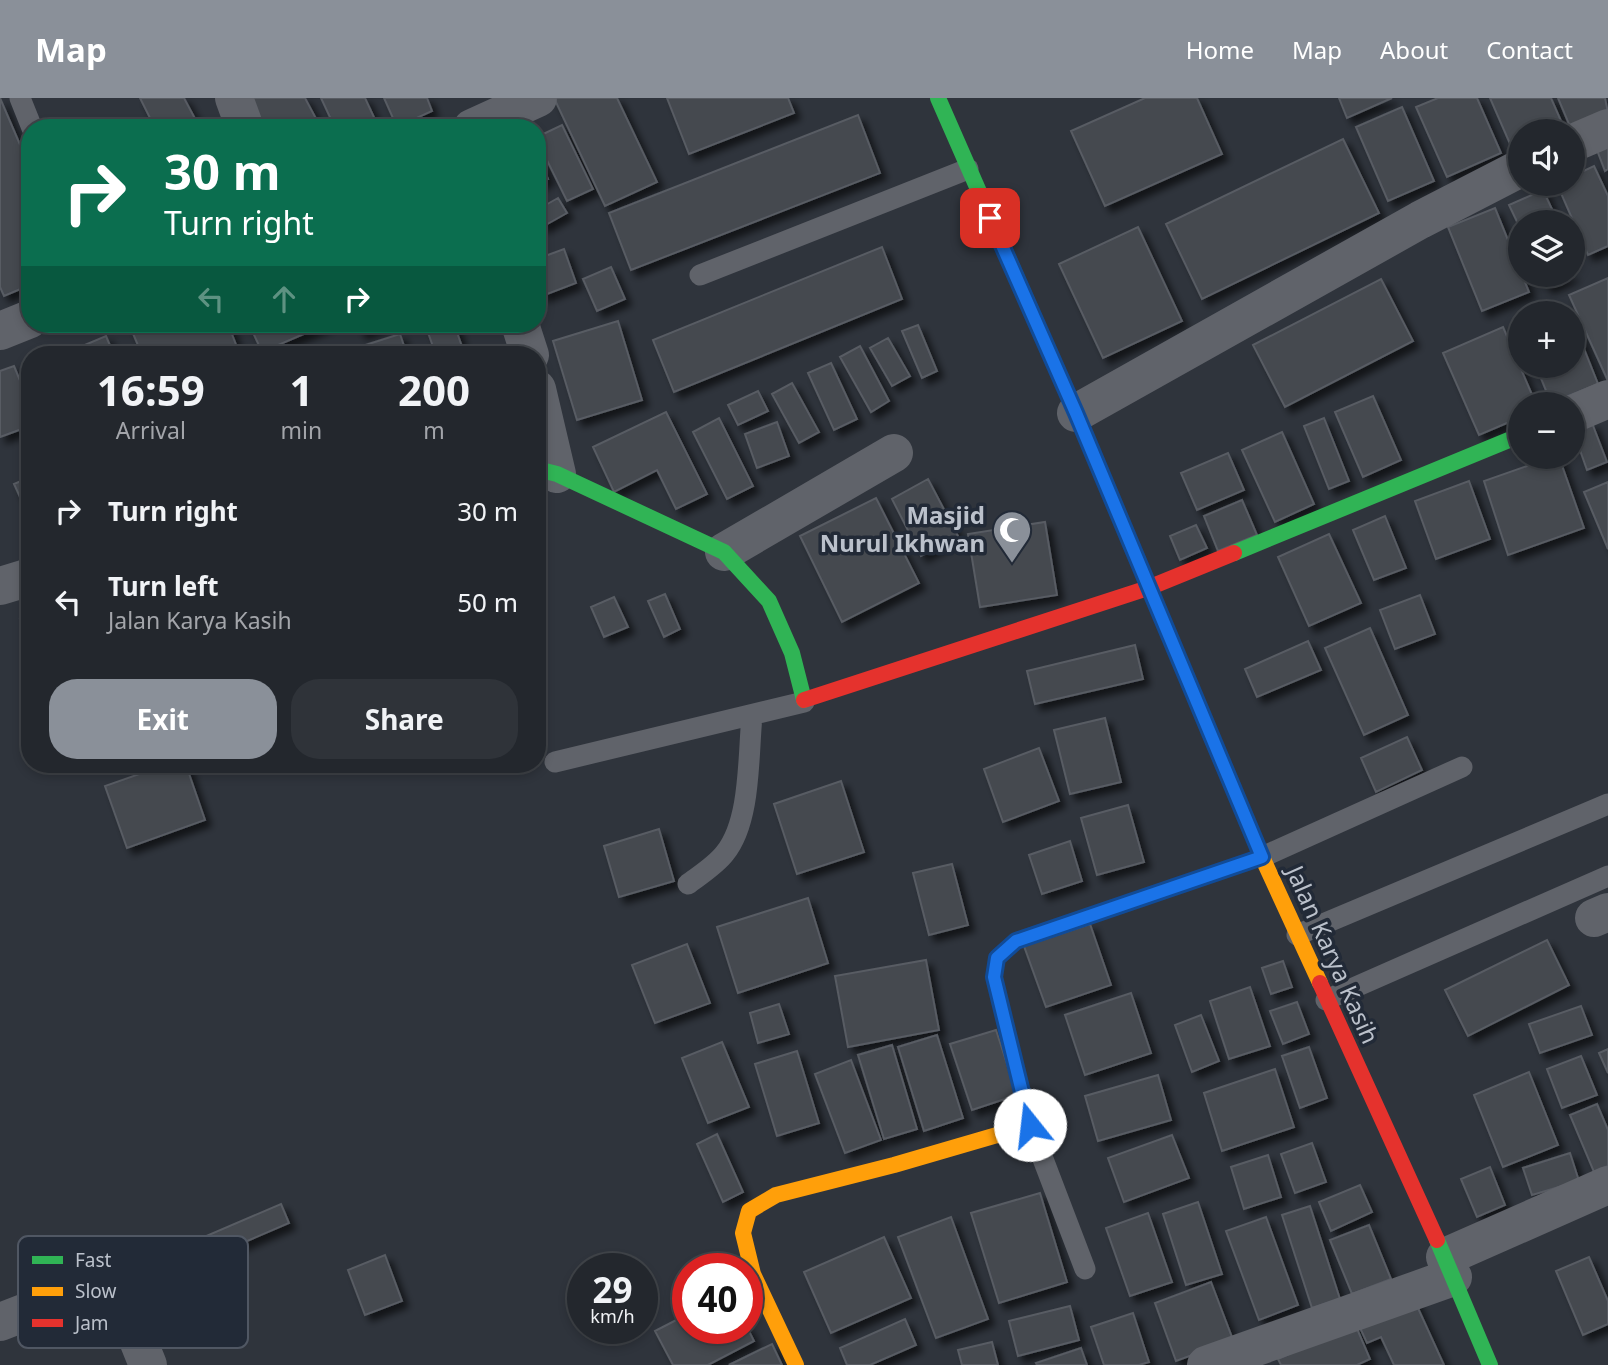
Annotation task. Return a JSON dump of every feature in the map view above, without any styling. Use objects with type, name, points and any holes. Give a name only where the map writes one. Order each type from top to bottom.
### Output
[{"type":"street","points":[[234,98],[242,119]]},
{"type":"street","points":[[492,119],[538,98]]},
{"type":"street","name":"Jalan Karya Kasih","points":[[939,98],[1076,413],[1262,857],[1449,1267],[1490,1365]]},
{"type":"street","points":[[1585,138],[1608,128]]},
{"type":"street","points":[[1076,413],[1420,220],[1508,175]]},
{"type":"street","points":[[0,331],[21,323]]},
{"type":"street","points":[[1585,409],[1608,399]]},
{"type":"street","points":[[547,472],[724,552],[769,601],[792,653],[804,702],[1148,588],[1508,440]]},
{"type":"street","points":[[724,552],[894,453]]},
{"type":"street","points":[[0,586],[21,580]]},
{"type":"street","points":[[796,1365],[753,1274],[743,1233],[749,1211],[776,1195],[894,1165],[1030,1125],[994,977],[997,958],[1016,941],[1262,857]]},
{"type":"street","points":[[1206,1365],[1449,1267],[1608,1185]]},
{"type":"street","points":[[0,1322],[18,1315]]},
{"type":"street","points":[[141,1348],[148,1365]]},
{"type":"lane","points":[[20,98],[28,119]]},
{"type":"lane","points":[[700,275],[968,169]]},
{"type":"lane","points":[[555,761],[804,702]]},
{"type":"lane","points":[[688,884],[724,855],[738,832],[746,788],[752,716]]},
{"type":"lane","points":[[1262,857],[1462,767]]},
{"type":"lane","points":[[1297,935],[1608,803]]},
{"type":"lane","points":[[1326,1000],[1608,876]]},
{"type":"lane","points":[[1030,1125],[1085,1269]]},
{"type":"building","points":[[0,98],[21,147],[21,289],[4,296],[0,287]]},
{"type":"building","points":[[140,98],[184,98],[195,119],[150,119]]},
{"type":"building","points":[[249,98],[305,98],[316,119],[257,119]]},
{"type":"building","points":[[321,98],[365,98],[375,119],[331,119]]},
{"type":"building","points":[[384,98],[427,98],[432,111],[414,119],[393,119]]},
{"type":"building","points":[[554,98],[617,98],[657,182],[605,206]]},
{"type":"building","points":[[667,98],[788,98],[794,113],[689,154]]},
{"type":"building","points":[[1145,98],[1197,98],[1222,154],[1105,206],[1071,131]]},
{"type":"building","points":[[1339,98],[1392,98],[1347,118]]},
{"type":"building","points":[[1438,98],[1477,98],[1501,153],[1447,177],[1416,107]]},
{"type":"building","points":[[1490,98],[1551,98],[1560,119],[1508,119],[1508,139]]},
{"type":"building","points":[[1558,98],[1605,98],[1608,113],[1585,123],[1585,119],[1567,119]]},
{"type":"building","points":[[1402,107],[1434,181],[1388,201],[1356,127]]},
{"type":"building","points":[[858,115],[880,173],[631,270],[609,213]]},
{"type":"building","points":[[562,125],[593,189],[567,201],[546,158],[546,133]]},
{"type":"building","points":[[1343,139],[1379,213],[1202,299],[1166,224]]},
{"type":"building","points":[[1608,146],[1608,169],[1605,171],[1597,150]]},
{"type":"building","points":[[1594,166],[1608,196],[1608,246],[1588,255],[1585,248],[1585,210],[1568,210],[1562,196],[1585,196],[1585,170]]},
{"type":"building","points":[[1529,196],[1546,196],[1552,210],[1511,210],[1509,205]]},
{"type":"building","points":[[558,198],[567,213],[546,225],[546,205]]},
{"type":"building","points":[[1495,208],[1508,240],[1508,287],[1527,287],[1529,292],[1482,311],[1448,227]]},
{"type":"building","points":[[1138,227],[1182,321],[1103,358],[1059,264]]},
{"type":"building","points":[[882,247],[902,299],[674,392],[653,340]]},
{"type":"building","points":[[564,249],[576,283],[546,294],[546,256]]},
{"type":"building","points":[[611,267],[625,299],[597,311],[583,279]]},
{"type":"building","points":[[1608,278],[1608,381],[1585,330],[1585,301],[1572,301],[1569,295]]},
{"type":"building","points":[[1381,279],[1413,341],[1285,407],[1253,345]]},
{"type":"building","points":[[618,321],[642,400],[577,420],[553,341]]},
{"type":"building","points":[[918,325],[937,371],[922,378],[902,331]]},
{"type":"building","points":[[1503,327],[1508,339],[1508,378],[1525,378],[1531,392],[1508,392],[1508,423],[1479,435],[1443,353]]},
{"type":"building","points":[[133,333],[231,333],[237,346],[138,346]]},
{"type":"building","points":[[253,333],[306,333],[276,346],[259,346]]},
{"type":"building","points":[[428,333],[457,333],[462,346],[433,346]]},
{"type":"building","points":[[400,334],[404,346],[362,346]]},
{"type":"building","points":[[106,336],[110,346],[82,346]]},
{"type":"building","points":[[888,338],[910,376],[892,386],[870,348]]},
{"type":"building","points":[[860,346],[889,401],[871,412],[840,357]]},
{"type":"building","points":[[1585,351],[1598,384],[1578,392],[1547,392],[1541,378],[1585,378]]},
{"type":"building","points":[[831,363],[857,419],[834,430],[808,373]]},
{"type":"building","points":[[14,366],[21,383],[21,429],[0,437],[0,371]]},
{"type":"building","points":[[792,383],[819,432],[799,443],[772,394]]},
{"type":"building","points":[[758,391],[768,411],[738,425],[728,405]]},
{"type":"building","points":[[1373,396],[1401,460],[1363,477],[1335,412]]},
{"type":"building","points":[[666,412],[707,494],[676,509],[657,470],[614,492],[593,447]]},
{"type":"building","points":[[719,418],[753,486],[727,499],[693,432]]},
{"type":"building","points":[[1324,418],[1349,481],[1329,489],[1304,426]]},
{"type":"building","points":[[777,422],[789,456],[757,468],[745,434]]},
{"type":"building","points":[[1592,423],[1607,462],[1587,470],[1585,464],[1585,426]]},
{"type":"building","points":[[1282,432],[1314,504],[1275,522],[1242,450]]},
{"type":"building","points":[[1228,453],[1244,490],[1197,510],[1181,473]]},
{"type":"building","points":[[1518,469],[1563,469],[1584,528],[1508,555],[1484,481]]},
{"type":"building","points":[[928,479],[958,536],[921,556],[892,499]]},
{"type":"building","points":[[21,481],[21,499],[14,484]]},
{"type":"building","points":[[1469,481],[1490,539],[1436,559],[1415,501]]},
{"type":"building","points":[[1608,482],[1608,549],[1584,492]]},
{"type":"building","points":[[876,498],[919,583],[842,622],[800,536]]},
{"type":"building","points":[[1242,500],[1257,535],[1218,551],[1204,516]]},
{"type":"building","points":[[1385,516],[1406,568],[1374,580],[1353,530]]},
{"type":"building","name":"Masjid Nurul Ikhwan","points":[[1045,522],[1057,595],[980,607],[968,534]]},
{"type":"building","points":[[1196,525],[1207,548],[1180,560],[1170,536]]},
{"type":"building","points":[[1329,534],[1361,603],[1309,626],[1278,557]]},
{"type":"building","points":[[665,594],[680,629],[664,637],[648,601]]},
{"type":"building","points":[[1420,595],[1435,634],[1395,649],[1380,610]]},
{"type":"building","points":[[614,597],[628,627],[604,637],[591,607]]},
{"type":"building","points":[[1370,628],[1408,715],[1364,735],[1325,648]]},
{"type":"building","points":[[1308,641],[1321,670],[1257,697],[1245,669]]},
{"type":"building","points":[[1135,645],[1143,679],[1035,704],[1027,671]]},
{"type":"building","points":[[1105,718],[1121,782],[1070,794],[1054,730]]},
{"type":"building","points":[[1407,737],[1422,770],[1376,792],[1361,758]]},
{"type":"building","points":[[1039,748],[1059,801],[1003,822],[984,769]]},
{"type":"building","points":[[142,773],[189,773],[205,820],[127,848],[105,786]]},
{"type":"building","points":[[841,781],[864,852],[797,874],[774,804]]},
{"type":"building","points":[[1128,805],[1144,862],[1097,875],[1081,818]]},
{"type":"building","points":[[659,829],[674,881],[619,897],[604,846]]},
{"type":"building","points":[[1070,841],[1082,881],[1042,894],[1029,855]]},
{"type":"building","points":[[952,864],[968,925],[929,935],[913,873]]},
{"type":"building","points":[[808,898],[828,963],[738,993],[717,927]]},
{"type":"building","points":[[1090,924],[1111,985],[1046,1007],[1024,946]]},
{"type":"building","points":[[1547,940],[1569,985],[1468,1036],[1445,990]]},
{"type":"building","points":[[687,944],[710,1003],[655,1023],[632,965]]},
{"type":"building","points":[[926,960],[939,1030],[848,1047],[835,976]]},
{"type":"building","points":[[1283,961],[1292,987],[1271,994],[1262,968]]},
{"type":"building","points":[[1250,987],[1270,1046],[1229,1059],[1210,1001]]},
{"type":"building","points":[[1131,993],[1151,1053],[1085,1075],[1065,1015]]},
{"type":"building","points":[[1297,1002],[1309,1034],[1283,1044],[1270,1011]]},
{"type":"building","points":[[779,1004],[789,1034],[758,1043],[750,1013]]},
{"type":"building","points":[[1581,1006],[1592,1035],[1540,1053],[1529,1024]]},
{"type":"building","points":[[1201,1015],[1219,1061],[1192,1072],[1175,1025]]},
{"type":"building","points":[[996,1030],[1017,1095],[972,1110],[950,1044]]},
{"type":"building","points":[[937,1035],[963,1118],[924,1131],[898,1047]]},
{"type":"building","points":[[722,1042],[749,1107],[708,1123],[682,1058]]},
{"type":"building","points":[[892,1045],[917,1129],[884,1139],[858,1055]]},
{"type":"building","points":[[1309,1047],[1327,1098],[1300,1108],[1282,1056]]},
{"type":"building","points":[[1608,1049],[1608,1073],[1599,1053]]},
{"type":"building","points":[[797,1051],[819,1123],[777,1136],[755,1064]]},
{"type":"building","points":[[1581,1056],[1597,1095],[1562,1108],[1547,1069]]},
{"type":"building","points":[[851,1060],[881,1140],[845,1153],[815,1074]]},
{"type":"building","points":[[1275,1069],[1294,1127],[1222,1151],[1204,1093]]},
{"type":"building","points":[[1529,1072],[1558,1145],[1503,1167],[1474,1095]]},
{"type":"building","points":[[1158,1075],[1171,1120],[1098,1141],[1085,1096]]},
{"type":"building","points":[[1597,1104],[1608,1130],[1608,1166],[1594,1172],[1570,1115]]},
{"type":"building","points":[[717,1134],[743,1192],[723,1202],[697,1144]]},
{"type":"building","points":[[1172,1135],[1189,1178],[1124,1202],[1108,1158]]},
{"type":"building","points":[[1312,1143],[1326,1182],[1295,1193],[1281,1154]]},
{"type":"building","points":[[1570,1153],[1579,1181],[1532,1195],[1523,1168]]},
{"type":"building","points":[[1268,1155],[1281,1197],[1244,1209],[1231,1167]]},
{"type":"building","points":[[1490,1167],[1505,1205],[1477,1217],[1461,1179]]},
{"type":"building","points":[[1360,1185],[1372,1212],[1331,1231],[1319,1202]]},
{"type":"building","points":[[1040,1193],[1067,1282],[999,1303],[971,1213]]},
{"type":"building","points":[[1198,1202],[1222,1274],[1186,1285],[1163,1214]]},
{"type":"building","points":[[281,1204],[289,1223],[248,1241],[248,1236],[206,1236]]},
{"type":"building","points":[[1310,1206],[1340,1299],[1312,1308],[1282,1215]]},
{"type":"building","points":[[1148,1213],[1172,1282],[1130,1296],[1106,1228]]},
{"type":"building","points":[[951,1217],[988,1319],[936,1338],[898,1237]]},
{"type":"building","points":[[1266,1217],[1298,1305],[1259,1320],[1226,1231]]},
{"type":"building","points":[[1369,1225],[1391,1279],[1352,1294],[1330,1240]]},
{"type":"building","points":[[884,1237],[911,1298],[831,1333],[804,1272]]},
{"type":"building","points":[[385,1255],[402,1301],[365,1315],[348,1270]]},
{"type":"building","points":[[1589,1257],[1608,1301],[1608,1324],[1583,1335],[1556,1271]]},
{"type":"building","points":[[1211,1282],[1233,1340],[1176,1361],[1155,1303]]},
{"type":"building","points":[[1412,1295],[1444,1365],[1394,1365],[1381,1337],[1367,1343],[1356,1319]]},
{"type":"building","points":[[1070,1306],[1079,1340],[1018,1356],[1009,1321]]},
{"type":"building","points":[[1133,1313],[1149,1362],[1139,1365],[1104,1365],[1091,1327]]},
{"type":"building","points":[[905,1319],[916,1345],[870,1365],[847,1365],[840,1348]]},
{"type":"building","points":[[672,1322],[672,1344],[748,1344],[708,1365],[673,1365],[658,1337],[658,1329]]},
{"type":"building","points":[[1355,1324],[1370,1359],[1357,1365],[1281,1365],[1278,1359]]},
{"type":"building","points":[[992,1342],[998,1365],[962,1365],[958,1350]]},
{"type":"building","points":[[772,1344],[782,1365],[729,1365]]},
{"type":"building","points":[[1081,1348],[1087,1365],[1036,1363]]},
{"type":"traffic: fast","points":[[938,98],[1076,413],[1211,736]]},
{"type":"traffic: fast","points":[[1234,553],[1508,440]]},
{"type":"traffic: fast","points":[[546,471],[724,552],[769,601],[792,653],[804,700]]},
{"type":"traffic: fast","points":[[997,1135],[1030,1125],[994,977],[997,958],[1016,941],[1262,857]]},
{"type":"traffic: fast","points":[[1437,1240],[1490,1365]]},
{"type":"traffic: slow","points":[[1211,736],[1262,857],[1320,983]]},
{"type":"traffic: slow","points":[[796,1365],[753,1274],[743,1233],[749,1211],[776,1195],[997,1135]]},
{"type":"traffic: jam","points":[[804,700],[1148,588],[1234,553]]},
{"type":"traffic: jam","points":[[1320,983],[1437,1240]]},
{"type":"place","name":"Masjid Nurul Ikhwan","points":[[1012,564]]},
{"type":"route","points":[[990,218],[1076,413],[1262,857],[1016,941],[997,958],[994,977],[1030,1125]]}]
